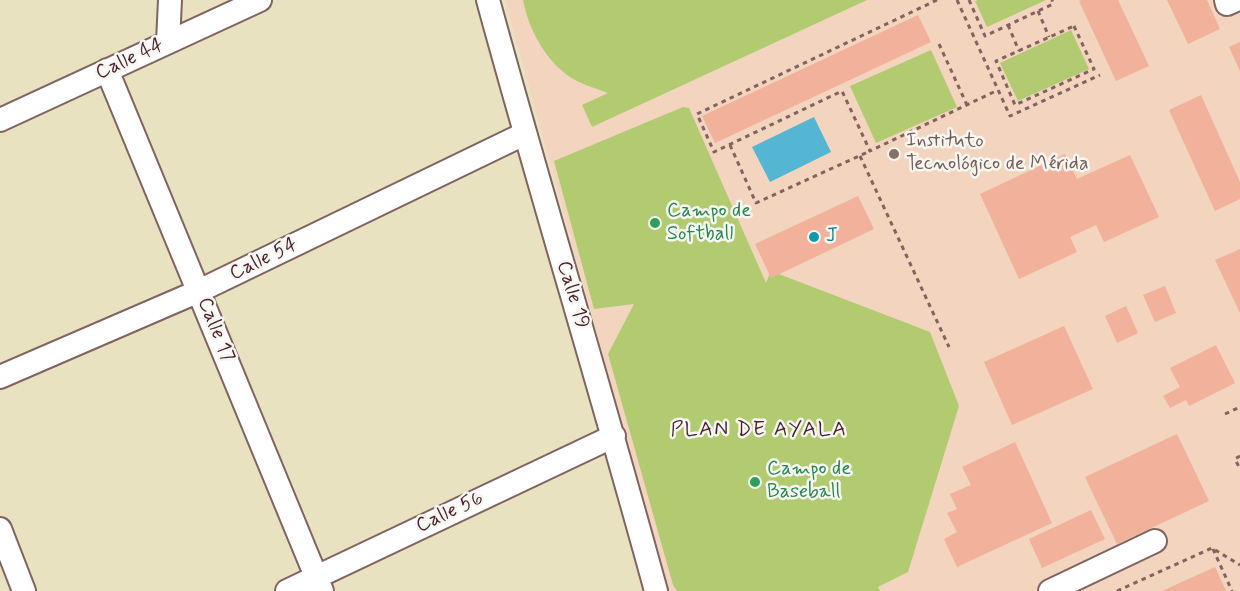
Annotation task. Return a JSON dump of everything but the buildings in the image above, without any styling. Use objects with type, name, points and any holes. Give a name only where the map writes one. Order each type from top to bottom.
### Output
[{"type":"street","points":[[168,42],[170,0]]},
{"type":"street","name":"Calle 44","points":[[0,120],[260,0]]},
{"type":"street","name":"Calle 19","points":[[488,0],[524,134],[614,436],[656,591]]},
{"type":"street","points":[[1226,0],[1227,4],[1236,0]]},
{"type":"street","name":"Calle 17","points":[[107,70],[319,584]]},
{"type":"street","name":"Calle 54","points":[[0,377],[199,291],[524,134]]},
{"type":"street","name":"Calle 56","points":[[287,591],[319,584],[614,436]]},
{"type":"street","points":[[0,529],[24,591]]},
{"type":"street","points":[[1050,591],[1155,541]]},
{"type":"path","points":[[870,151],[842,91],[714,152],[697,114],[937,0]]},
{"type":"path","points":[[957,0],[1010,116],[1100,75]]},
{"type":"path","points":[[969,0],[985,36],[1053,4],[1052,0]]},
{"type":"path","points":[[1038,11],[1049,37]]},
{"type":"path","points":[[1008,25],[1019,51]]},
{"type":"path","points":[[1074,26],[1094,69],[1015,105],[996,61],[1019,51],[1074,26]]},
{"type":"path","points":[[939,44],[967,105]]},
{"type":"path","points":[[729,145],[756,203],[998,90]]},
{"type":"path","points":[[860,156],[950,348]]},
{"type":"path","points":[[1225,414],[1240,407]]},
{"type":"path","points":[[1240,456],[1235,459],[1240,469]]},
{"type":"path","points":[[1212,548],[1240,565]]},
{"type":"path","points":[[1117,591],[1212,548]]},
{"type":"path","points":[[1212,548],[1232,591]]},
{"type":"path","points":[[1131,585],[1134,591]]},
{"type":"shaded area","name":"Instituto Tecnológico de Mérida","points":[[505,0],[1240,0],[1240,591],[668,591]]},
{"type":"green space","points":[[523,0],[867,0],[592,127],[582,105],[608,93],[577,81],[557,66],[535,35]]},
{"type":"green space","points":[[1046,0],[987,27],[975,1]]},
{"type":"green space","points":[[1071,30],[1089,69],[1018,101],[1000,63]]},
{"type":"green space","points":[[931,50],[957,107],[876,143],[850,86]]},
{"type":"green space","points":[[683,107],[689,108],[766,283],[771,271],[930,332],[959,406],[908,572],[878,587],[880,591],[677,591],[673,585],[608,354],[634,304],[594,309],[554,161]]},
{"type":"water","points":[[814,117],[831,152],[770,182],[752,147]]},
{"type":"place","name":"Instituto Tecnológico de Mérida","points":[[894,154]]},
{"type":"place","name":"Campo de Softball","points":[[655,223]]},
{"type":"place","name":"J","points":[[814,237]]},
{"type":"place","name":"Campo de Baseball","points":[[755,482]]},
{"type":"district","name":"PLAN DE AYALA","points":[[759,431]]}]
